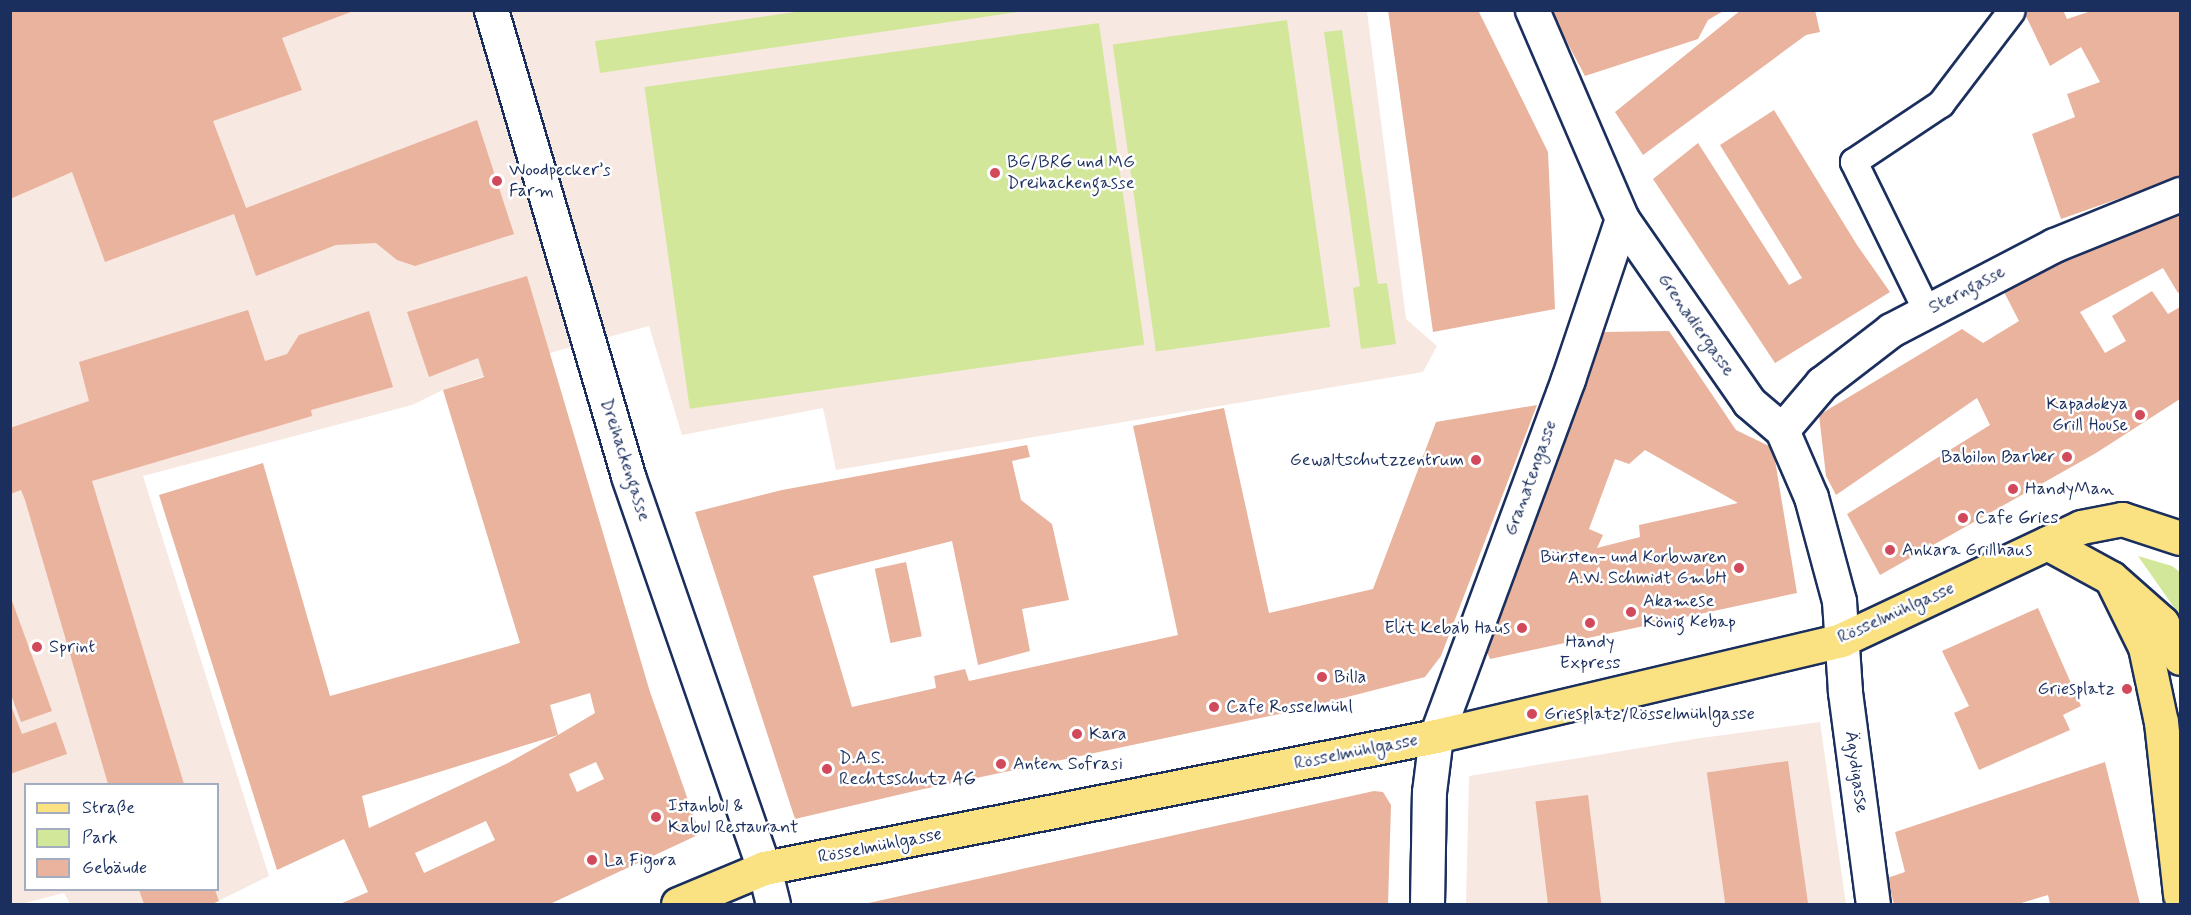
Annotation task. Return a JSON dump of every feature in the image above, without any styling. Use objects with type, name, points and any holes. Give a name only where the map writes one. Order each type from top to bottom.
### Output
[{"type":"main road","points":[[2034,549],[2081,527],[2122,519],[2181,538]]},
{"type":"main road","name":"Rösselmühlgasse","points":[[678,904],[764,868],[1436,736],[1627,693],[1841,640],[2034,549]]},
{"type":"main road","points":[[2034,549],[2111,578],[2162,624],[2181,658]]},
{"type":"main road","points":[[2111,578],[2145,647],[2175,804],[2181,895]]},
{"type":"street","name":"Dreihackengasse","points":[[490,10],[628,476],[764,868],[773,904]]},
{"type":"street","name":"Grenadiergasse","points":[[1532,10],[1622,219],[1749,402],[1782,430],[1812,497],[1839,601],[1841,640]]},
{"type":"street","name":"Sterngasse","points":[[1782,430],[1822,383],[1891,330],[2054,245],[2181,194]]},
{"type":"street","name":"Granatengasse","points":[[1427,904],[1429,792],[1436,736],[1568,379],[1622,219]]},
{"type":"street","name":"Ägydigasse","points":[[1841,640],[1873,904]]},
{"type":"lane","points":[[1927,311],[1854,162],[1941,104],[2011,12]]},
{"type":"shaded area","points":[[10,11],[1367,11],[1406,319],[1437,346],[1423,372],[836,470],[823,408],[682,435],[649,326],[557,351],[443,390],[412,405],[143,476],[269,876],[212,904],[70,904],[64,893],[21,904],[11,904]]},
{"type":"shaded area","points":[[1820,722],[1846,904],[1466,904],[1469,776],[1701,738]]},
{"type":"green space","points":[[802,11],[1025,11],[600,73],[595,41]]},
{"type":"green space","points":[[1287,20],[1330,327],[1156,351],[1113,44]]},
{"type":"green space","points":[[1099,23],[1144,345],[690,409],[644,87]]},
{"type":"green space","points":[[1342,30],[1378,284],[1387,283],[1396,344],[1361,349],[1353,288],[1360,286],[1324,32]]},
{"type":"green space","points":[[2138,556],[2172,566],[2180,572],[2180,616]]},
{"type":"building","points":[[10,10],[356,10],[282,38],[302,90],[213,121],[246,208],[477,120],[514,234],[415,266],[397,260],[376,243],[336,245],[256,276],[234,214],[105,262],[72,172],[10,199]]},
{"type":"building","points":[[1388,10],[1478,10],[1548,152],[1555,309],[1433,332]]},
{"type":"building","points":[[1550,10],[1725,10],[1708,20],[1698,39],[1585,76]]},
{"type":"building","points":[[1741,10],[1815,10],[1820,32],[1806,35],[1643,155],[1615,112]]},
{"type":"building","points":[[2023,10],[2063,10],[2067,19],[2094,10],[2180,10],[2180,177],[2061,219],[2032,134],[2075,117],[2067,94],[2100,82],[2081,47],[2050,66]]},
{"type":"building","points":[[1774,110],[1857,245],[1890,292],[1775,363],[1653,179],[1698,143],[1789,285],[1802,278],[1720,145]]},
{"type":"building","points":[[2180,200],[2180,292],[2178,293],[2163,268],[2080,312],[2105,353],[2126,341],[2112,316],[2152,291],[2168,314],[2180,307],[2180,399],[2096,453],[1880,575],[1847,514],[1990,425],[1977,398],[1836,495],[1826,476],[1819,415],[1962,329],[1983,343],[2019,321],[2003,290]]},
{"type":"building","points":[[527,276],[650,692],[700,834],[550,904],[340,904],[368,892],[344,839],[277,870],[159,495],[263,463],[330,696],[520,643],[443,390],[484,377],[478,358],[429,377],[407,312]],"holes":[[[590,693],[595,713],[558,735],[550,705]],[[558,735],[508,763],[369,828],[362,796]],[[596,762],[604,779],[577,792],[569,774]],[[486,821],[495,840],[424,873],[415,853]]]},
{"type":"building","points":[[248,310],[265,361],[287,354],[299,335],[369,311],[393,387],[311,410],[312,416],[92,481],[184,783],[108,783],[25,500],[21,490],[10,494],[10,428],[89,401],[79,362]]},
{"type":"building","points":[[1669,331],[1736,430],[1773,448],[1797,593],[1490,659],[1484,645],[1604,332]],"holes":[[[1645,450],[1738,503],[1639,525],[1640,537],[1597,548],[1603,535],[1589,529],[1615,459],[1629,464]]]},
{"type":"building","points":[[1537,405],[1441,656],[1425,677],[1289,712],[919,790],[795,819],[695,512],[782,490],[1027,445],[1030,457],[1012,461],[1021,500],[1052,524],[1069,600],[1022,609],[1030,651],[978,665],[952,541],[813,576],[852,707],[936,688],[934,676],[965,669],[969,681],[1178,635],[1133,426],[1224,408],[1269,613],[1373,589],[1436,422]]},
{"type":"building","points":[[906,562],[922,636],[891,643],[875,569]]},
{"type":"building","points":[[11,598],[52,711],[21,722],[10,692]]},
{"type":"building","points":[[2038,608],[2081,706],[2063,715],[2070,730],[1979,770],[1954,713],[1969,706],[1942,651]]},
{"type":"building","points":[[10,703],[22,734],[56,722],[67,754],[10,774]]},
{"type":"building","points":[[1788,761],[1808,904],[1725,904],[1707,772]]},
{"type":"building","points":[[2105,762],[2140,904],[2050,904],[2048,895],[2018,904],[1894,904],[1887,878],[1905,872],[1895,832]]},
{"type":"building","points":[[1374,791],[1383,792],[1391,805],[1388,904],[864,904]]},
{"type":"building","points":[[1588,795],[1601,904],[1548,904],[1535,801]]},
{"type":"building","points":[[139,891],[215,891],[219,901],[212,904],[144,904]]},
{"type":"place","name":"BG/BRG und MG Dreihackengasse","points":[[995,173]]},
{"type":"place","name":"Woodpecker’s Farm","points":[[497,181]]},
{"type":"place","name":"Kapadokya Grill House","points":[[2140,415]]},
{"type":"place","name":"Babilon Barber","points":[[2067,457]]},
{"type":"place","name":"Gewaltschutzzentrum","points":[[1476,460]]},
{"type":"place","name":"HandyMan","points":[[2013,489]]},
{"type":"place","name":"Cafe Gries","points":[[1963,518]]},
{"type":"place","name":"Ankara Grillhaus","points":[[1890,550]]},
{"type":"place","name":"Bürsten- und Korbwaren A.W. Schmidt GmbH","points":[[1739,568]]},
{"type":"place","name":"Akamese König Kebap","points":[[1631,612]]},
{"type":"place","name":"Handy Express","points":[[1590,623]]},
{"type":"place","name":"Elit Kebab Haus","points":[[1522,628]]},
{"type":"place","name":"Sprint","points":[[37,647]]},
{"type":"place","name":"Billa","points":[[1322,677]]},
{"type":"place","name":"Griesplatz","points":[[2127,689]]},
{"type":"place","name":"Cafe Rosselmühl","points":[[1214,707]]},
{"type":"place","name":"Griesplatz/Rösselmühlgasse","points":[[1532,714]]},
{"type":"place","name":"Kara","points":[[1077,734]]},
{"type":"place","name":"Anten Sofrasi","points":[[1001,764]]},
{"type":"place","name":"D.A.S. Rechtsschutz AG","points":[[827,769]]},
{"type":"place","name":"Istanbul & Kabul Restaurant","points":[[656,817]]},
{"type":"place","name":"La Figora","points":[[592,860]]}]
